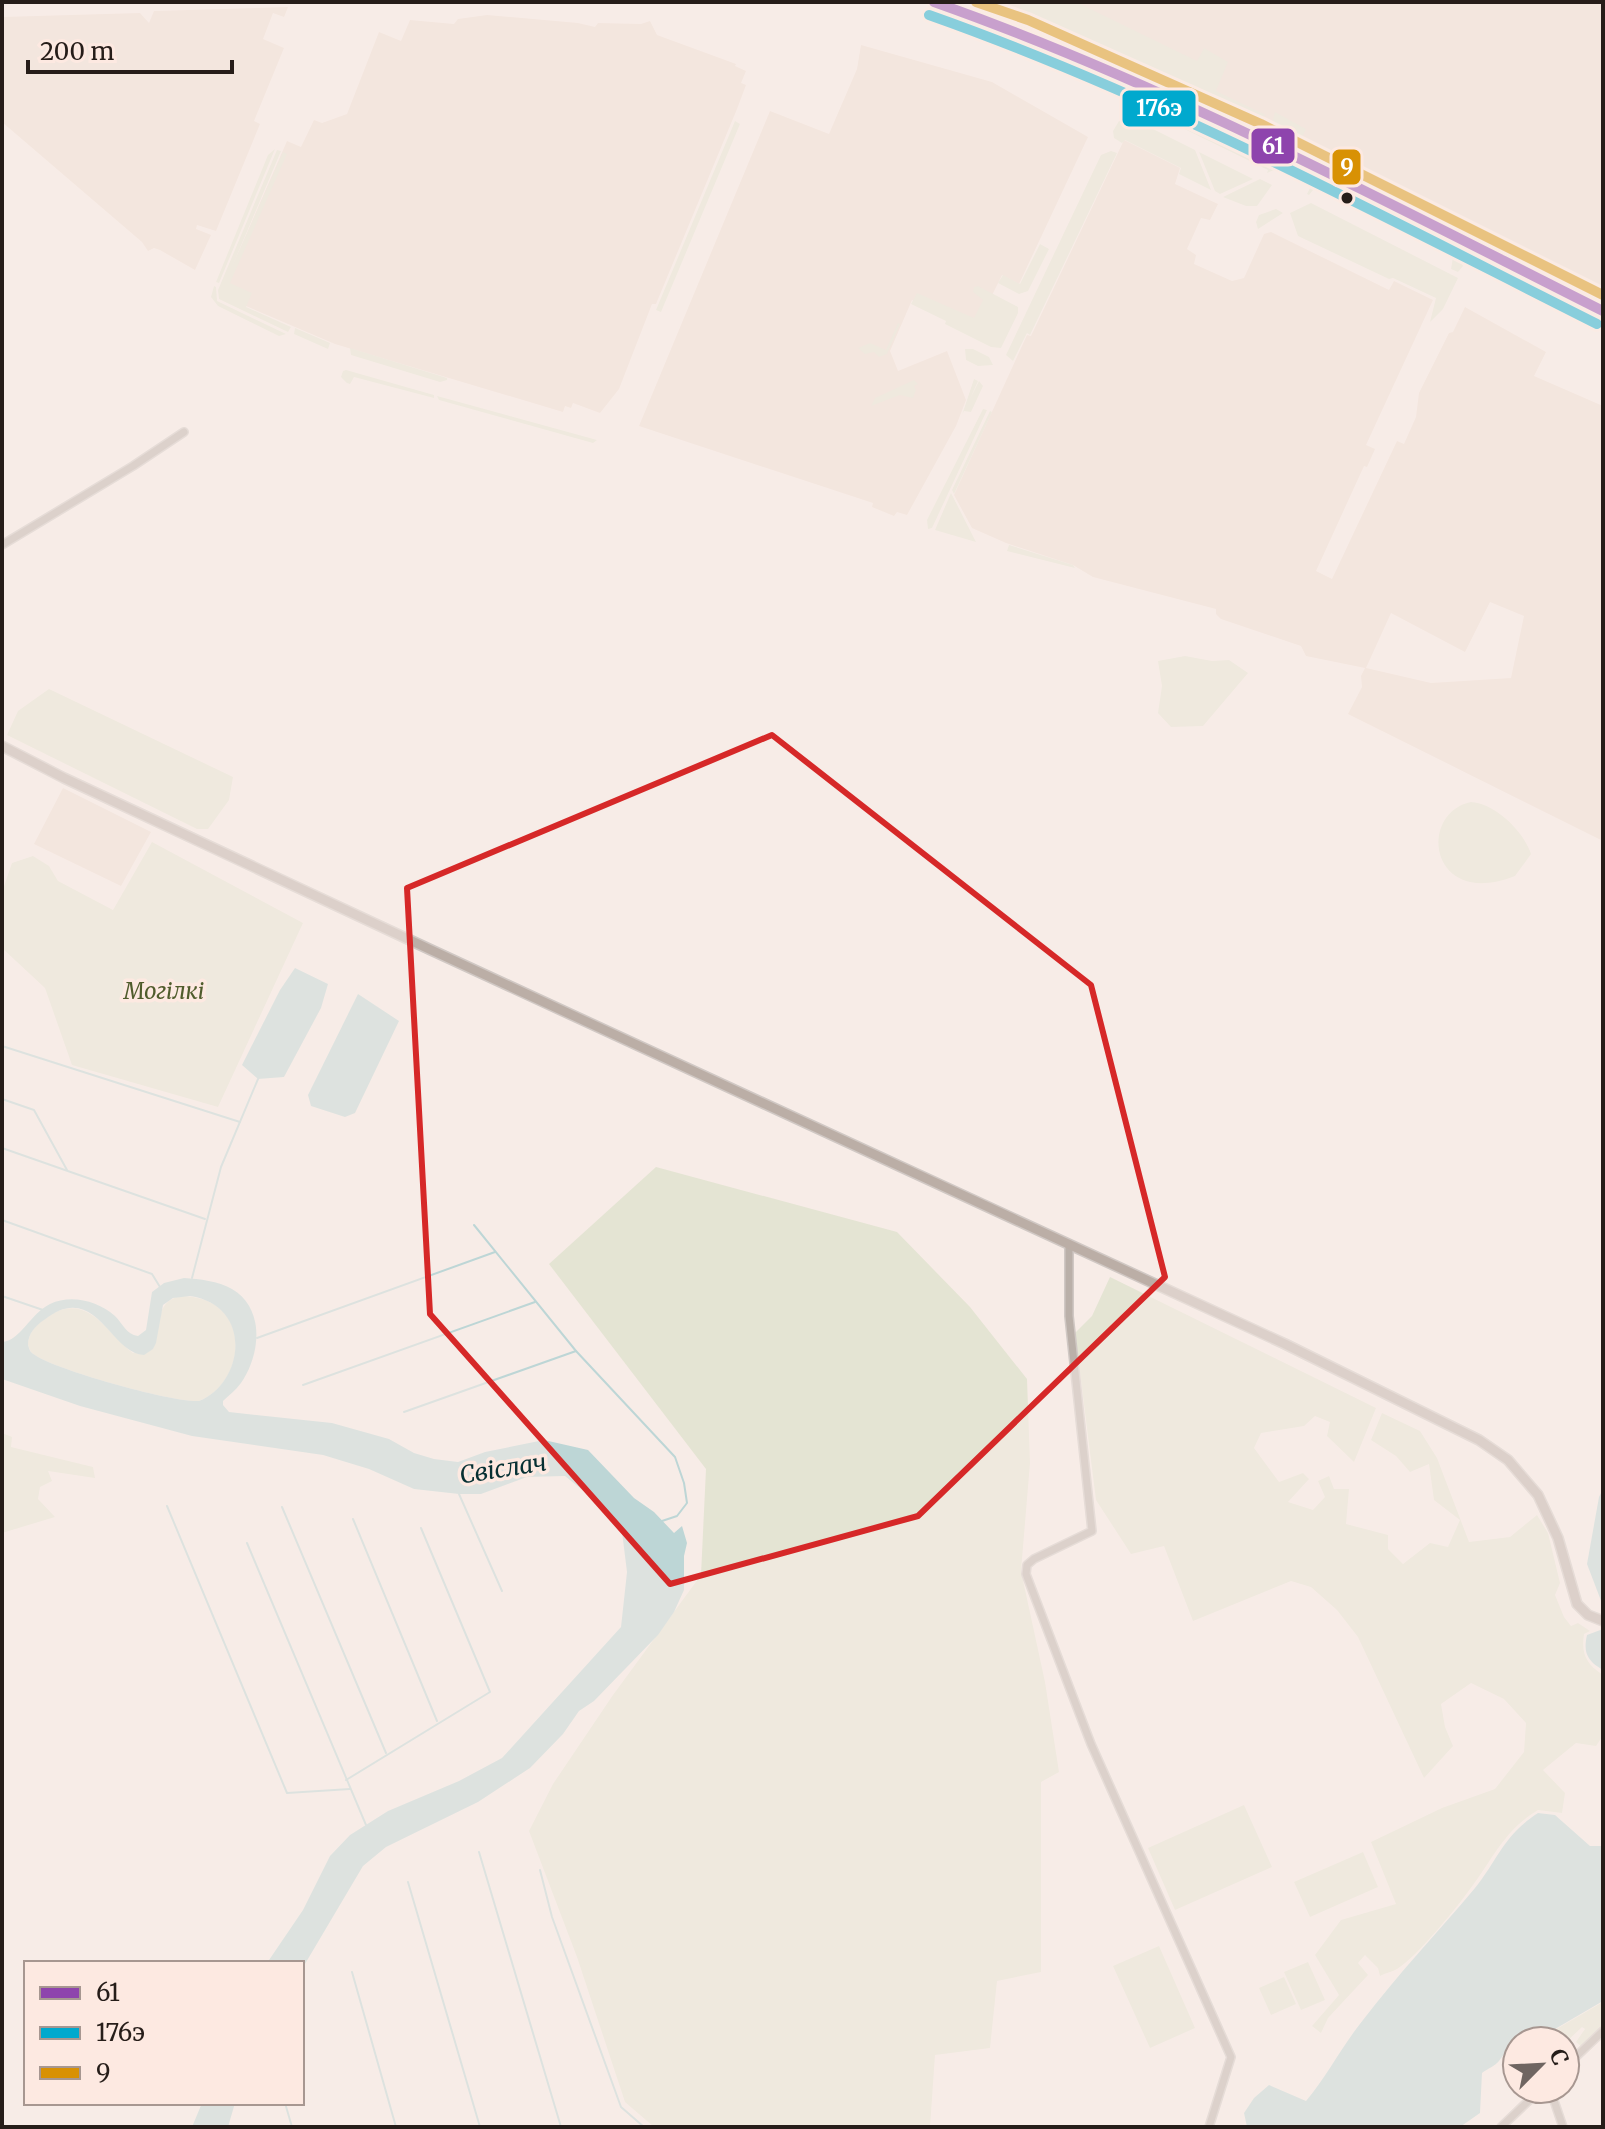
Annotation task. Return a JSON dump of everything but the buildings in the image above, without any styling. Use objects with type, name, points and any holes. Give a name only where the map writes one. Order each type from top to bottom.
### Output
[{"type":"main road","points":[[934,2],[1022,33],[1241,131],[1603,311]]},
{"type":"main road","points":[[2,746],[429,949],[1285,1344],[1494,1449],[1520,1471],[1538,1495],[1558,1538],[1577,1604],[1588,1615],[1603,1621]]},
{"type":"street","points":[[2,545],[184,432]]},
{"type":"street","points":[[1069,1244],[1069,1316],[1092,1531],[1034,1559],[1027,1565],[1026,1574],[1091,1744],[1231,2057],[1209,2127]]},
{"type":"street","points":[[1581,2052],[1603,2031]]},
{"type":"street","points":[[1502,2127],[1525,2105]]},
{"type":"street","points":[[1555,2105],[1563,2127]]},
{"type":"highlighted area","points":[[772,735],[1091,985],[1165,1277],[918,1516],[670,1584],[430,1314],[407,888]]},
{"type":"shaded area","points":[[966,2],[1603,2],[1603,301],[1041,27]]},
{"type":"shaded area","points":[[288,7],[284,17],[273,13],[263,39],[284,48],[254,121],[260,124],[216,231],[197,225],[196,229],[211,235],[195,270],[160,250],[154,248],[148,251],[142,242],[2,122],[2,17],[140,13],[149,23],[154,11]]},
{"type":"shaded area","points":[[487,15],[595,27],[598,23],[641,24],[650,21],[657,35],[736,64],[746,71],[741,83],[746,85],[737,109],[656,304],[652,304],[619,389],[600,413],[573,403],[571,408],[565,406],[563,412],[335,344],[220,295],[287,141],[301,147],[314,120],[322,123],[347,114],[379,32],[401,41],[410,20],[454,24],[458,19]]},
{"type":"shaded area","points":[[861,45],[992,82],[1088,137],[1019,284],[1002,275],[975,330],[912,300],[890,351],[898,371],[947,351],[966,400],[956,426],[907,515],[897,512],[894,516],[872,507],[873,503],[639,426],[770,111],[829,134],[857,69]]},
{"type":"shaded area","points":[[1124,140],[1180,168],[1175,184],[1218,204],[1210,220],[1201,218],[1187,249],[1196,255],[1194,264],[1232,281],[1244,278],[1264,234],[1271,232],[1389,290],[1394,281],[1433,300],[1366,445],[1375,449],[1367,467],[1364,466],[1316,571],[1332,579],[1397,441],[1404,444],[1416,417],[1419,393],[1465,307],[1546,352],[1534,376],[1603,406],[1603,841],[1348,714],[1362,687],[1361,676],[1365,668],[1306,656],[1301,646],[1221,619],[1216,609],[1093,577],[1073,565],[972,528],[954,495],[1027,335],[1031,336]],"holes":[[[1490,602],[1524,616],[1511,678],[1431,683],[1366,668],[1391,613],[1465,652]]]},
{"type":"shaded area","points":[[63,788],[151,832],[121,886],[34,844]]},
{"type":"green space","points":[[1022,2],[1076,2],[1197,61],[1204,48],[1228,62],[1216,91],[1266,115],[1253,119],[1019,8]]},
{"type":"green space","points":[[1142,89],[1287,160],[1281,163],[1135,92]]},
{"type":"green space","points":[[1132,94],[1281,167],[1267,173],[1268,170],[1148,111],[1145,114],[1125,115],[1123,109]]},
{"type":"green space","points":[[1275,112],[1306,129],[1301,140],[1277,132],[1273,119]]},
{"type":"green space","points":[[735,121],[740,124],[661,312],[656,310]]},
{"type":"green space","points":[[1119,121],[1139,122],[1195,150],[1211,190],[1179,174],[1181,168],[1125,140],[1122,143],[1114,138],[1113,131]]},
{"type":"green space","points":[[275,149],[219,283],[216,282],[268,155]]},
{"type":"green space","points":[[277,150],[281,151],[232,267],[283,152],[287,154],[230,283],[252,293],[246,307],[291,327],[288,332],[219,299],[218,290]]},
{"type":"green space","points":[[1111,151],[1117,153],[1030,335],[1027,333],[1013,361],[1006,355],[1101,155]]},
{"type":"green space","points":[[1199,152],[1253,179],[1220,194],[1215,191]]},
{"type":"green space","points":[[1260,179],[1272,185],[1257,206],[1246,206],[1223,197]]},
{"type":"green space","points":[[1313,182],[1457,254],[1463,266],[1458,272],[1451,269],[1453,257],[1317,185],[1307,194]]},
{"type":"green space","points":[[1360,199],[1377,204],[1460,245],[1458,250],[1359,202]]},
{"type":"green space","points":[[1311,203],[1458,278],[1443,309],[1430,322],[1436,298],[1298,236],[1290,213]]},
{"type":"green space","points":[[1276,209],[1283,213],[1258,229],[1256,222],[1259,215]]},
{"type":"green space","points":[[1040,244],[1049,249],[1028,291],[1019,294],[998,283],[1003,275],[1020,284]]},
{"type":"green space","points":[[214,286],[217,301],[286,334],[279,336],[218,306],[211,297]]},
{"type":"green space","points":[[978,286],[1018,307],[1001,348],[991,347],[911,304],[917,293],[974,318],[983,300],[973,292],[974,287]]},
{"type":"green space","points":[[898,323],[887,354],[879,357],[874,352],[865,354],[858,348],[870,343],[886,350]]},
{"type":"green space","points":[[295,328],[330,343],[328,349],[294,334]]},
{"type":"green space","points":[[350,348],[447,380],[440,382],[351,355]]},
{"type":"green space","points":[[965,349],[973,349],[989,357],[993,365],[978,366],[966,360]]},
{"type":"green space","points":[[346,370],[434,395],[434,398],[354,377],[350,384],[341,377]]},
{"type":"green space","points":[[974,379],[978,381],[970,399],[979,381],[983,386],[971,412],[964,411],[962,415]]},
{"type":"green space","points":[[914,380],[918,384],[914,386],[913,398],[900,395],[871,406],[875,398]]},
{"type":"green space","points":[[437,396],[597,440],[593,443],[439,400]]},
{"type":"green space","points":[[983,409],[987,410],[932,528],[928,529],[927,520]]},
{"type":"green space","points":[[992,412],[954,494],[952,490]]},
{"type":"green space","points":[[951,493],[976,542],[935,530]]},
{"type":"green space","points":[[1009,545],[1073,565],[1075,568],[1007,551]]},
{"type":"green space","points":[[1185,656],[1212,661],[1229,660],[1248,673],[1203,726],[1171,727],[1158,713],[1162,686],[1158,661]]},
{"type":"green space","points":[[49,689],[233,777],[229,800],[208,829],[197,829],[7,735],[18,711]]},
{"type":"green space","points":[[1471,802],[1499,813],[1527,845],[1531,854],[1515,876],[1486,883],[1464,880],[1449,870],[1440,856],[1439,839],[1443,823],[1454,810]]},
{"type":"green space","name":"Могілкі","points":[[152,842],[303,923],[218,1107],[72,1065],[45,988],[2,948],[2,892],[12,863],[33,856],[49,866],[58,881],[113,910]]},
{"type":"green space","points":[[656,1167],[897,1232],[970,1307],[1027,1379],[1030,1463],[1021,1571],[1045,1682],[1059,1772],[1041,1782],[1041,1972],[997,1981],[990,2048],[935,2055],[930,2127],[654,2127],[625,2102],[577,1957],[529,1831],[553,1784],[613,1695],[701,1575],[706,1469],[549,1264]]},
{"type":"green space","points":[[1110,1277],[1376,1408],[1354,1462],[1327,1436],[1330,1422],[1315,1416],[1304,1426],[1261,1433],[1254,1448],[1279,1482],[1303,1473],[1309,1479],[1288,1502],[1313,1510],[1325,1497],[1318,1481],[1329,1476],[1334,1489],[1349,1489],[1346,1524],[1388,1535],[1388,1549],[1403,1564],[1430,1543],[1448,1547],[1460,1520],[1434,1500],[1429,1464],[1410,1472],[1396,1456],[1371,1440],[1382,1413],[1420,1431],[1437,1458],[1469,1542],[1510,1537],[1537,1515],[1548,1533],[1560,1583],[1555,1595],[1564,1617],[1571,1626],[1578,1623],[1590,1631],[1584,1634],[1584,1653],[1592,1667],[1603,1675],[1602,1737],[1596,1746],[1576,1743],[1543,1770],[1565,1793],[1562,1813],[1538,1810],[1517,1826],[1448,1917],[1397,1969],[1380,1976],[1378,1968],[1365,1955],[1358,1963],[1368,1975],[1328,2018],[1321,2033],[1312,2026],[1339,1995],[1315,1955],[1341,1920],[1396,1904],[1371,1842],[1442,1808],[1495,1789],[1524,1752],[1526,1723],[1504,1699],[1471,1683],[1441,1704],[1445,1727],[1453,1746],[1424,1778],[1358,1637],[1337,1610],[1311,1587],[1291,1581],[1193,1621],[1164,1546],[1131,1554],[1096,1500],[1075,1333],[1092,1316]]},
{"type":"green space","points":[[180,1296],[204,1300],[221,1310],[231,1324],[236,1341],[234,1359],[227,1377],[215,1391],[199,1401],[166,1397],[90,1377],[47,1361],[32,1353],[28,1345],[35,1327],[59,1311],[72,1308],[94,1316],[133,1353],[153,1349],[162,1310],[172,1299]]},
{"type":"green space","points":[[2,1433],[12,1437],[11,1447],[93,1467],[95,1478],[48,1471],[52,1481],[40,1487],[38,1499],[55,1517],[2,1533]]},
{"type":"green space","points":[[1244,1805],[1272,1867],[1175,1910],[1148,1848]]},
{"type":"green space","points":[[1363,1852],[1378,1887],[1310,1917],[1294,1882]]},
{"type":"green space","points":[[1159,1946],[1195,2028],[1150,2048],[1113,1966]]},
{"type":"green space","points":[[1308,1962],[1325,2000],[1301,2010],[1284,1972]]},
{"type":"green space","points":[[1284,1977],[1296,2004],[1271,2015],[1259,1988]]},
{"type":"green space","points":[[1603,2002],[1603,2028],[1582,2047],[1581,2035],[1585,2029],[1581,2025],[1563,2025]]},
{"type":"water","points":[[295,968],[328,984],[321,1008],[284,1077],[258,1079],[242,1065],[280,990]]},
{"type":"water","points":[[358,994],[399,1021],[355,1113],[345,1117],[311,1106],[308,1095]]},
{"type":"water","name":"Свіслач","points":[[184,1278],[203,1280],[232,1289],[250,1308],[255,1320],[255,1347],[241,1383],[223,1401],[229,1412],[332,1423],[389,1439],[414,1453],[458,1462],[485,1452],[544,1440],[588,1450],[634,1498],[654,1512],[674,1533],[682,1526],[687,1543],[684,1590],[658,1635],[594,1701],[579,1711],[563,1734],[530,1768],[478,1802],[386,1847],[363,1866],[304,1966],[304,1961],[268,1961],[303,1910],[330,1856],[350,1835],[388,1811],[459,1781],[502,1758],[621,1627],[627,1572],[622,1532],[603,1507],[565,1476],[527,1477],[481,1494],[414,1489],[369,1469],[323,1455],[192,1436],[80,1406],[2,1379],[2,1342],[14,1337],[43,1308],[58,1301],[75,1299],[92,1303],[115,1316],[128,1331],[138,1336],[146,1330],[152,1292],[164,1283]],"holes":[[[190,1296],[211,1303],[225,1314],[233,1329],[233,1363],[214,1392],[199,1401],[166,1397],[90,1377],[47,1361],[32,1353],[28,1345],[35,1328],[62,1310],[77,1308],[90,1313],[132,1352],[144,1355],[156,1343],[163,1305],[173,1298]]]},
{"type":"water","points":[[1603,1489],[1603,1606],[1587,1564]]},
{"type":"water","points":[[1603,1629],[1603,1670],[1590,1659],[1586,1646],[1587,1635]]},
{"type":"water","points":[[1538,1813],[1555,1815],[1590,1846],[1603,1846],[1603,2001],[1562,2025],[1501,2025],[1501,2058],[1482,2073],[1480,2113],[1460,2127],[1247,2127],[1244,2113],[1254,2098],[1269,2085],[1306,2101],[1376,2003],[1475,1888],[1509,1839]]},
{"type":"water","points":[[201,2105],[234,2105],[228,2127],[192,2127]]},
{"type":"waterway","points":[[2,1046],[240,1122]]},
{"type":"waterway","points":[[192,1278],[221,1167],[258,1079]]},
{"type":"waterway","points":[[2,1099],[34,1110],[67,1170]]},
{"type":"waterway","points":[[2,1148],[205,1219]]},
{"type":"waterway","points":[[2,1220],[152,1274],[160,1287]]},
{"type":"waterway","points":[[474,1225],[576,1351],[675,1457],[687,1503],[677,1516],[662,1521]]},
{"type":"waterway","points":[[257,1338],[495,1252]]},
{"type":"waterway","points":[[2,1296],[43,1310]]},
{"type":"waterway","points":[[303,1385],[535,1302]]},
{"type":"waterway","points":[[404,1412],[576,1351]]},
{"type":"waterway","name":"Свіслач","points":[[459,1494],[502,1591]]},
{"type":"waterway","points":[[167,1506],[287,1793],[350,1789]]},
{"type":"waterway","points":[[282,1507],[386,1753]]},
{"type":"waterway","points":[[353,1519],[437,1721]]},
{"type":"waterway","points":[[346,1780],[490,1692],[421,1528]]},
{"type":"waterway","points":[[247,1543],[366,1825]]},
{"type":"waterway","points":[[479,1852],[561,2127]]},
{"type":"waterway","points":[[540,1870],[552,1917],[621,2107],[644,2127]]},
{"type":"waterway","points":[[408,1882],[480,2127]]},
{"type":"waterway","points":[[352,1972],[396,2127]]},
{"type":"waterway","points":[[286,2105],[292,2127]]},
{"type":"transit line","name":"61","points":[[934,2],[1106,69],[1190,107],[1603,311]]},
{"type":"transit line","name":"9","points":[[976,2],[1028,20],[1261,124],[1603,295]]},
{"type":"transit line","name":"176э","points":[[929,15],[1015,47],[1185,120],[1597,324]]}]
